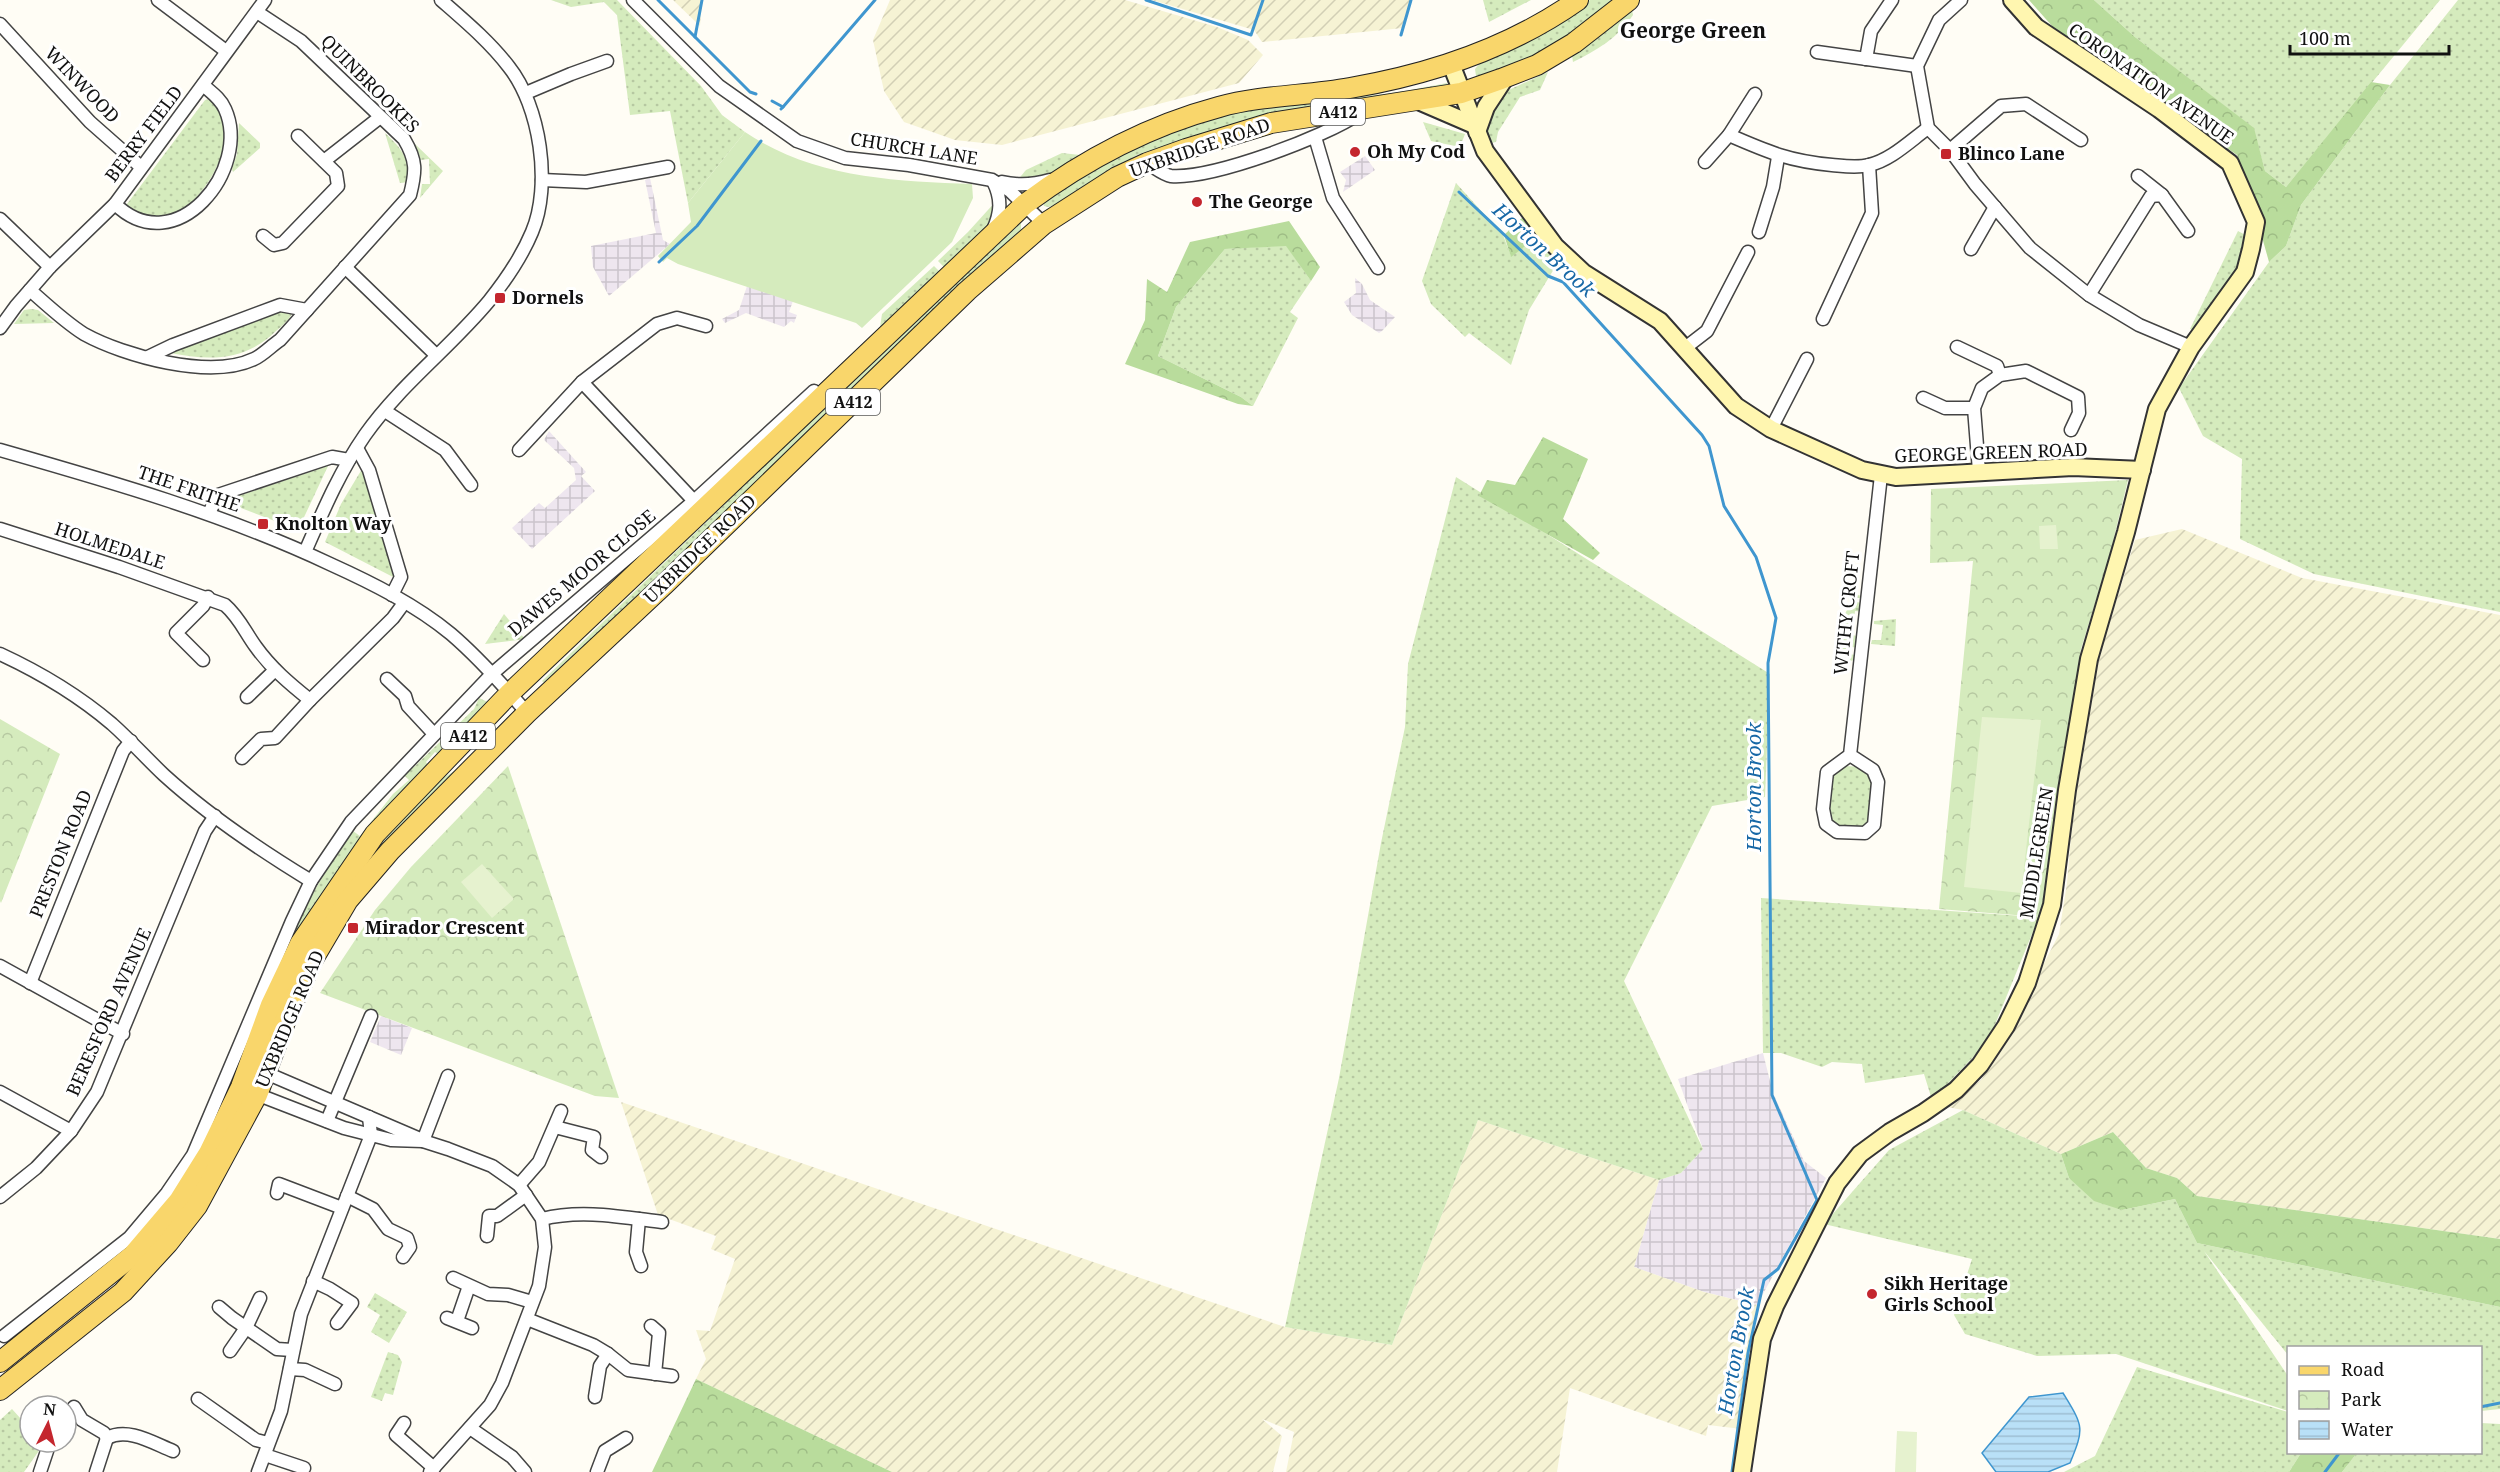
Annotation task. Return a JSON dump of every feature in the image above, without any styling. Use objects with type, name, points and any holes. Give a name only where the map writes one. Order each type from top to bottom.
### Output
[{"type":"main road","name":"UXBRIDGE ROAD","points":[[0,1390],[123,1292],[168,1243],[197,1206],[223,1162],[257,1069],[271,1005],[300,944],[375,834],[510,693],[1025,204],[1065,174],[1113,147],[1180,119],[1221,106],[1350,88],[1427,72],[1513,40],[1578,0]]},
{"type":"main road","name":"UXBRIDGE ROAD","points":[[257,1069],[288,1014],[312,961],[348,900],[390,851],[527,713],[665,584],[967,291],[1044,224],[1117,177],[1147,163],[1271,123],[1461,93],[1505,78],[1537,65],[1574,43],[1629,0]]},
{"type":"main road","name":"UXBRIDGE ROAD","points":[[0,1362],[8,1338],[133,1255],[179,1201],[249,1091]]},
{"type":"street","points":[[158,0],[226,51]]},
{"type":"street","name":"BERRY FIELD","points":[[0,328],[50,267],[115,204],[265,0]]},
{"type":"street","name":"CHURCH LANE","points":[[633,0],[719,86],[797,141],[845,158],[909,165],[1017,186],[1032,185],[1065,174]]},
{"type":"street","points":[[1866,59],[1871,31],[1892,0]]},
{"type":"street","points":[[1961,0],[1938,20],[1917,66],[1928,128],[1950,150],[2030,248],[2089,295],[2139,325],[2191,347]]},
{"type":"street","name":"CORONATION AVENUE","points":[[2012,0],[2036,27],[2159,109],[2230,163],[2256,222],[2245,272],[2191,347],[2157,409],[2142,470]]},
{"type":"street","points":[[305,552],[330,494],[357,448],[385,411],[489,301],[516,262],[533,231],[542,180],[541,156],[533,112],[526,93],[510,67],[482,36],[444,1]]},
{"type":"street","name":"QUINBROOKES","points":[[30,290],[82,332],[111,348],[193,366],[229,366],[254,359],[280,340],[410,195],[415,175],[413,155],[404,139],[379,118],[301,41],[257,12]]},
{"type":"street","name":"WINWOOD","points":[[0,24],[90,123],[141,167]]},
{"type":"street","points":[[1817,52],[1917,66]]},
{"type":"street","points":[[526,93],[607,61]]},
{"type":"street","name":"GEORGE GREEN ROAD","points":[[1450,64],[1485,151],[1555,246],[1584,273],[1660,321],[1736,406],[1771,429],[1862,470],[1881,475],[1931,476],[1979,471],[2073,467],[2142,470]]},
{"type":"street","points":[[1416,100],[1476,129],[1485,107],[1505,78]]},
{"type":"street","name":"BERRY FIELD","points":[[115,204],[124,213],[141,222],[167,224],[193,210],[216,186],[229,155],[230,125],[225,108],[203,86]]},
{"type":"street","points":[[1705,162],[1729,135],[1755,94]]},
{"type":"street","points":[[1950,150],[2001,106],[2018,104],[2026,104],[2081,140]]},
{"type":"street","points":[[1147,163],[1169,176],[1199,174],[1315,137],[1366,109]]},
{"type":"street","points":[[324,160],[379,118]]},
{"type":"street","points":[[1729,135],[1778,157],[1852,167],[1869,165],[1889,156],[1928,128]]},
{"type":"street","points":[[263,236],[274,245],[284,243],[338,186],[336,173],[298,136]]},
{"type":"street","points":[[1315,137],[1333,198],[1378,268]]},
{"type":"street","points":[[1759,232],[1773,187],[1778,157]]},
{"type":"street","points":[[1822,319],[1872,213],[1869,165]]},
{"type":"street","points":[[542,180],[586,182],[668,167]]},
{"type":"street","points":[[2138,176],[2162,195],[2188,231]]},
{"type":"street","name":"CHURCH LANE","points":[[992,180],[1025,204],[1044,224]]},
{"type":"street","name":"CHURCH LANE","points":[[991,236],[999,218],[1000,206],[999,194],[992,180]]},
{"type":"street","points":[[2089,295],[2151,196],[2162,195]]},
{"type":"street","points":[[1971,249],[1995,207]]},
{"type":"street","points":[[0,219],[50,267]]},
{"type":"street","points":[[1685,348],[1707,331],[1748,252]]},
{"type":"street","points":[[345,267],[436,355]]},
{"type":"street","points":[[148,357],[173,345],[280,305],[307,309]]},
{"type":"street","points":[[519,450],[582,382],[657,324],[677,318],[706,326]]},
{"type":"street","name":"DAWES MOOR CLOSE","points":[[492,673],[694,501],[871,339]]},
{"type":"street","points":[[1957,347],[1997,366],[2000,375]]},
{"type":"street","points":[[1771,429],[1807,360]]},
{"type":"street","points":[[1979,471],[1974,408],[1982,388],[2000,375],[2026,371],[2078,397],[2079,413],[2071,430]]},
{"type":"street","points":[[582,382],[694,501]]},
{"type":"street","points":[[1923,398],[1945,408],[1974,408]]},
{"type":"street","points":[[385,411],[445,450],[471,485]]},
{"type":"street","points":[[357,448],[369,470],[401,577],[392,595]]},
{"type":"street","name":"THE FRITHE","points":[[0,450],[209,513],[305,552],[392,595],[450,633],[492,673],[527,713]]},
{"type":"street","points":[[209,513],[218,495],[332,457],[349,460]]},
{"type":"street","name":"MIDDLEGREEN","points":[[1742,1472],[1762,1339],[1775,1306],[1837,1183],[1860,1154],[1956,1090],[1980,1065],[2006,1026],[2027,983],[2052,905],[2067,790],[2089,659],[2142,470]]},
{"type":"street","name":"WITHY CROFT","points":[[1850,755],[1881,475]]},
{"type":"street","name":"HOLMEDALE","points":[[0,530],[208,597],[225,605],[236,615],[255,646],[275,670],[310,700]]},
{"type":"street","points":[[203,660],[176,633],[203,606],[208,597]]},
{"type":"street","points":[[242,758],[261,739],[275,738],[405,603]]},
{"type":"street","points":[[0,654],[74,696],[131,741],[164,775],[215,816],[311,882]]},
{"type":"street","points":[[247,698],[275,670]]},
{"type":"street","name":"UXBRIDGE ROAD","points":[[8,1338],[129,1238],[167,1193],[193,1155],[272,965],[311,882],[351,822],[492,673]]},
{"type":"street","points":[[387,679],[405,696],[408,705],[434,734]]},
{"type":"street","name":"PRESTON ROAD","points":[[30,983],[118,761],[131,741]]},
{"type":"street","points":[[1850,755],[1873,770],[1878,782],[1874,825],[1865,833],[1837,832],[1826,824],[1823,809],[1827,772],[1850,755]]},
{"type":"street","name":"BERESFORD AVENUE","points":[[0,1197],[36,1168],[71,1131],[97,1092],[123,1034],[205,831],[215,816]]},
{"type":"street","points":[[0,966],[123,1034]]},
{"type":"street","points":[[327,1121],[371,1016]]},
{"type":"street","points":[[257,1069],[414,1135],[423,1141],[492,1166],[523,1190],[542,1220],[545,1247],[539,1286],[502,1383],[490,1405],[432,1470],[396,1434],[404,1423]]},
{"type":"street","points":[[423,1141],[448,1076]]},
{"type":"street","points":[[249,1091],[371,1135],[391,1140],[423,1141]]},
{"type":"street","points":[[0,1092],[71,1131]]},
{"type":"street","points":[[487,1236],[489,1216],[497,1216],[523,1190],[539,1162],[561,1111]]},
{"type":"street","points":[[258,1472],[281,1411],[301,1314],[371,1135],[369,1117]]},
{"type":"street","points":[[555,1127],[594,1137],[592,1150],[601,1156]]},
{"type":"street","points":[[277,1193],[279,1184],[373,1209],[388,1230],[407,1238],[410,1247],[403,1257]]},
{"type":"street","points":[[542,1220],[561,1214],[581,1213],[662,1222]]},
{"type":"street","points":[[639,1219],[636,1252],[641,1266]]},
{"type":"street","points":[[453,1278],[488,1294],[508,1295],[532,1302]]},
{"type":"street","points":[[313,1281],[352,1303],[337,1323]]},
{"type":"street","points":[[470,1286],[452,1320],[472,1328]]},
{"type":"street","points":[[230,1351],[246,1328],[260,1298]]},
{"type":"street","points":[[219,1307],[277,1349],[292,1350]]},
{"type":"street","points":[[527,1319],[608,1354],[628,1370],[672,1376]]},
{"type":"street","points":[[651,1326],[659,1333],[655,1374]]},
{"type":"street","points":[[8,1338],[33,1363]]},
{"type":"street","points":[[595,1397],[600,1366],[608,1354]]},
{"type":"street","points":[[290,1369],[305,1370],[335,1384]]},
{"type":"street","points":[[198,1399],[266,1449],[304,1468]]},
{"type":"street","points":[[78,1414],[82,1420],[104,1433],[107,1438]]},
{"type":"street","points":[[470,1428],[512,1457],[525,1472]]},
{"type":"street","points":[[96,1472],[107,1438],[116,1433],[128,1433],[173,1451]]},
{"type":"street","points":[[597,1472],[605,1451],[626,1438]]},
{"type":"street","points":[[40,1472],[46,1454]]},
{"type":"shaded area","points":[[673,0],[702,0],[700,26]]},
{"type":"shaded area","points":[[890,0],[1125,0],[1217,27],[1248,40],[1263,55],[1239,83],[1002,145],[955,140],[904,122],[884,91],[873,40]]},
{"type":"shaded area","points":[[1152,0],[1410,0],[1403,28],[1262,42],[1254,30]]},
{"type":"shaded area","points":[[1365,156],[1375,170],[1343,192],[1346,180],[1340,172]]},
{"type":"shaded area","points":[[650,178],[663,240],[670,244],[609,296],[593,267],[591,246],[656,233],[645,180]]},
{"type":"shaded area","points":[[1355,278],[1362,284],[1370,300],[1395,317],[1379,333],[1352,315],[1344,302],[1356,293]]},
{"type":"shaded area","points":[[747,286],[793,301],[789,312],[797,315],[794,323],[791,321],[784,327],[746,313],[725,323],[722,319],[739,310]]},
{"type":"shaded area","points":[[549,431],[586,472],[581,476],[595,491],[532,549],[512,528],[539,503],[545,508],[576,480],[574,468],[544,440]]},
{"type":"shaded area","points":[[2182,529],[2302,578],[2500,615],[2500,1239],[2197,1196],[2177,1178],[2146,1168],[2113,1132],[2061,1154],[1963,1110],[1947,1107],[1981,1080],[1995,1059],[2059,934],[2067,883],[2073,813],[2099,657],[2135,540]]},
{"type":"shaded area","points":[[381,1016],[412,1028],[401,1055],[370,1042]]},
{"type":"shaded area","points":[[1763,1053],[1773,1093],[1804,1161],[1826,1178],[1757,1305],[1704,1292],[1634,1267],[1659,1180],[1681,1173],[1703,1149],[1678,1079]]},
{"type":"shaded area","points":[[621,1102],[1285,1327],[1392,1345],[1478,1120],[1659,1180],[1634,1267],[1704,1292],[1757,1305],[1742,1429],[1708,1425],[1706,1436],[1570,1388],[1557,1472],[1286,1472],[1294,1432],[1262,1419],[1282,1436],[1273,1472],[892,1472],[696,1379],[706,1359],[696,1330],[710,1331],[735,1259],[711,1249],[716,1236],[658,1215]]},
{"type":"green space","points":[[551,0],[617,0],[701,86],[722,115],[745,132],[688,203],[670,111],[630,115],[617,15],[604,2],[571,7]]},
{"type":"green space","points":[[1483,0],[1531,0],[1489,22]]},
{"type":"green space","points":[[1590,0],[1617,0],[1540,55],[1480,79],[1476,76],[1475,69],[1481,62],[1570,14]]},
{"type":"green space","points":[[2029,0],[2094,0],[2135,37],[2254,128],[2265,171],[2286,187],[2371,82],[2390,85],[2301,205],[2286,246],[2269,262],[2237,155],[2053,27]]},
{"type":"green space","points":[[2094,0],[2440,0],[2286,187],[2265,171],[2253,128],[2135,37]]},
{"type":"green space","points":[[2458,0],[2500,0],[2500,612],[2314,574],[2240,539],[2242,459],[2203,436],[2179,388],[2269,262],[2286,246],[2301,205],[2390,85]]},
{"type":"green space","points":[[1627,10],[1632,10],[1633,15],[1614,37],[1573,62],[1572,56]]},
{"type":"green space","points":[[1548,72],[1540,90],[1520,97],[1498,132],[1496,142],[1491,143],[1486,131],[1487,125],[1500,94]]},
{"type":"green space","points":[[1447,83],[1449,88],[1195,137],[1137,155],[1061,202],[1049,207],[1044,206],[1043,202],[1096,166],[1155,137],[1217,116],[1280,102],[1376,95]]},
{"type":"green space","points":[[214,98],[222,110],[227,130],[220,159],[205,187],[184,209],[167,217],[148,216],[124,208],[205,100]]},
{"type":"green space","points":[[1423,122],[1465,134],[1460,147],[1431,141]]},
{"type":"green space","points":[[239,123],[260,143],[260,148],[233,172],[237,154]]},
{"type":"green space","points":[[745,132],[798,159],[826,168],[883,178],[972,184],[973,198],[952,242],[862,328],[856,323],[678,264],[667,258],[663,262],[658,256],[691,222],[688,203]]},
{"type":"green space","points":[[385,133],[404,155],[410,182],[400,183]]},
{"type":"green space","points":[[415,144],[443,171],[420,198],[422,184],[430,184],[429,159],[421,160]]},
{"type":"green space","points":[[1062,153],[1080,155],[1047,177],[1016,182],[1026,170]]},
{"type":"green space","points":[[1456,183],[1503,235],[1511,256],[1540,235],[1557,260],[1529,310],[1511,365],[1469,333],[1465,337],[1431,304],[1422,281]]},
{"type":"green space","points":[[997,200],[995,219],[945,268],[938,261]]},
{"type":"green space","points":[[1524,216],[1540,235],[1511,257],[1504,235]]},
{"type":"green space","points":[[1289,221],[1320,267],[1311,281],[1286,246],[1225,249],[1176,307],[1158,356],[1241,397],[1253,406],[1238,404],[1125,364],[1145,320],[1147,279],[1167,292],[1190,242]]},
{"type":"green space","points":[[1021,222],[1021,236],[545,684],[542,681],[814,418]]},
{"type":"green space","points":[[2238,231],[2249,237],[2247,255],[2201,331],[2190,329]]},
{"type":"green space","points":[[1286,245],[1311,281],[1290,312],[1298,318],[1253,406],[1241,397],[1158,356],[1176,307],[1225,249]]},
{"type":"green space","points":[[934,266],[941,273],[879,334],[882,314]]},
{"type":"green space","points":[[24,310],[38,310],[54,323],[14,324]]},
{"type":"green space","points":[[289,311],[292,314],[287,321],[264,341],[240,353],[200,357],[170,353],[171,348],[277,312]]},
{"type":"green space","points":[[1543,437],[1588,459],[1563,519],[1600,553],[1593,560],[1479,496],[1487,480],[1515,485]]},
{"type":"green space","points":[[328,466],[298,530],[223,501]]},
{"type":"green space","points":[[362,469],[394,568],[393,577],[325,542],[341,504]]},
{"type":"green space","points":[[1456,477],[1770,674],[1765,797],[1712,806],[1624,981],[1703,1149],[1681,1173],[1659,1180],[1478,1120],[1392,1345],[1285,1327],[1339,1078],[1381,843],[1405,727],[1408,664]]},
{"type":"green space","points":[[2128,480],[2109,558],[2081,649],[2048,863],[2042,917],[1939,909],[1973,561],[1930,563],[1931,489]]},
{"type":"green space","points":[[2056,525],[2058,549],[2040,549],[2039,526]]},
{"type":"green space","points":[[1856,594],[1866,598],[1857,598],[1857,602],[1865,604],[1865,612],[1855,611],[1852,635],[1862,637],[1861,648],[1851,647],[1850,654],[1859,656],[1859,659],[1841,663],[1837,645],[1838,636],[1843,618]]},
{"type":"green space","points":[[504,614],[525,639],[485,644]]},
{"type":"green space","points":[[1896,619],[1895,646],[1871,644],[1872,640],[1881,640],[1883,625],[1874,624],[1874,621]]},
{"type":"green space","points":[[479,698],[492,704],[440,755],[435,752],[426,762],[428,765],[353,859],[313,918],[289,962],[208,1143],[183,1186],[153,1227],[117,1264],[72,1295],[71,1293],[124,1248],[149,1223],[172,1196],[192,1166],[225,1102],[299,919],[353,831],[360,836],[393,794],[409,780],[403,774],[414,767],[474,709]]},
{"type":"green space","points":[[1982,717],[2041,720],[2021,893],[1964,887]]},
{"type":"green space","points":[[0,719],[60,754],[1,903],[0,901]]},
{"type":"green space","points":[[500,733],[373,866],[367,862],[401,819],[435,783],[456,770]]},
{"type":"green space","points":[[508,766],[619,1098],[595,1096],[320,993],[375,910],[411,867]]},
{"type":"green space","points":[[1844,766],[1865,767],[1875,776],[1873,817],[1861,829],[1835,825],[1829,815],[1834,773]]},
{"type":"green space","points":[[482,864],[514,899],[492,918],[461,882]]},
{"type":"green space","points":[[1761,898],[2039,917],[1994,1027],[1976,1054],[1932,1100],[1924,1074],[1865,1083],[1862,1064],[1832,1062],[1822,1067],[1781,1053],[1763,1053]]},
{"type":"green space","points":[[1963,1110],[2061,1154],[2069,1178],[2122,1210],[2175,1199],[2197,1243],[2500,1307],[2500,1409],[2482,1411],[2482,1346],[2287,1346],[2287,1354],[2204,1251],[2287,1375],[2287,1411],[2116,1354],[2037,1356],[1965,1334],[1954,1315],[1972,1259],[1824,1224],[1889,1150]]},
{"type":"green space","points":[[2113,1132],[2146,1168],[2177,1178],[2197,1196],[2500,1239],[2500,1307],[2197,1243],[2175,1199],[2122,1210],[2094,1201],[2069,1178],[2061,1154]]},
{"type":"green space","points":[[375,1293],[407,1312],[389,1343],[371,1332],[380,1315],[367,1307]]},
{"type":"green space","points":[[388,1352],[398,1355],[402,1362],[393,1395],[385,1393],[382,1401],[371,1397]]},
{"type":"green space","points":[[2137,1367],[2287,1412],[2287,1454],[2300,1454],[2289,1472],[2064,1472],[2095,1456]]},
{"type":"green space","points":[[696,1379],[892,1472],[652,1472]]},
{"type":"green space","points":[[12,1409],[18,1416],[18,1454],[37,1454],[24,1472],[0,1472],[0,1420]]},
{"type":"green space","points":[[2482,1423],[2500,1424],[2500,1472],[2342,1472],[2356,1454],[2482,1454]]},
{"type":"green space","points":[[1897,1431],[1917,1432],[1916,1472],[1895,1472]]},
{"type":"green space","points":[[2300,1454],[2356,1454],[2342,1472],[2289,1472]]},
{"type":"water","points":[[2063,1393],[2080,1427],[2078,1442],[2070,1463],[2048,1472],[1996,1472],[1982,1453],[2029,1397]]},
{"type":"waterway","points":[[658,0],[750,92],[756,94]]},
{"type":"waterway","points":[[695,37],[702,0]]},
{"type":"waterway","points":[[783,107],[875,0]]},
{"type":"waterway","points":[[1146,0],[1251,35],[1263,0]]},
{"type":"waterway","name":"Horton Brook","points":[[1401,35],[1411,0]]},
{"type":"waterway","points":[[772,101],[783,107],[781,109]]},
{"type":"waterway","points":[[659,262],[697,226],[761,141]]},
{"type":"waterway","name":"Horton Brook","points":[[1459,192],[1548,276],[1563,282],[1702,435],[1709,446],[1724,506],[1756,557],[1776,618],[1768,663],[1772,1095],[1817,1200],[1778,1269],[1764,1280],[1748,1353],[1732,1472]]},
{"type":"waterway","points":[[2482,1407],[2500,1403]]},
{"type":"waterway","points":[[2325,1472],[2338,1454]]},
{"type":"place","name":"Oh My Cod","points":[[1355,152]]},
{"type":"place","name":"Blinco Lane","points":[[1946,154]]},
{"type":"place","name":"The George","points":[[1197,202]]},
{"type":"place","name":"Dornels","points":[[500,298]]},
{"type":"place","name":"Knolton Way","points":[[263,524]]},
{"type":"place","name":"Mirador Crescent","points":[[353,928]]},
{"type":"place","name":"Sikh Heritage Girls School","points":[[1872,1294]]},
{"type":"district","name":"George Green","points":[[1693,31]]}]
